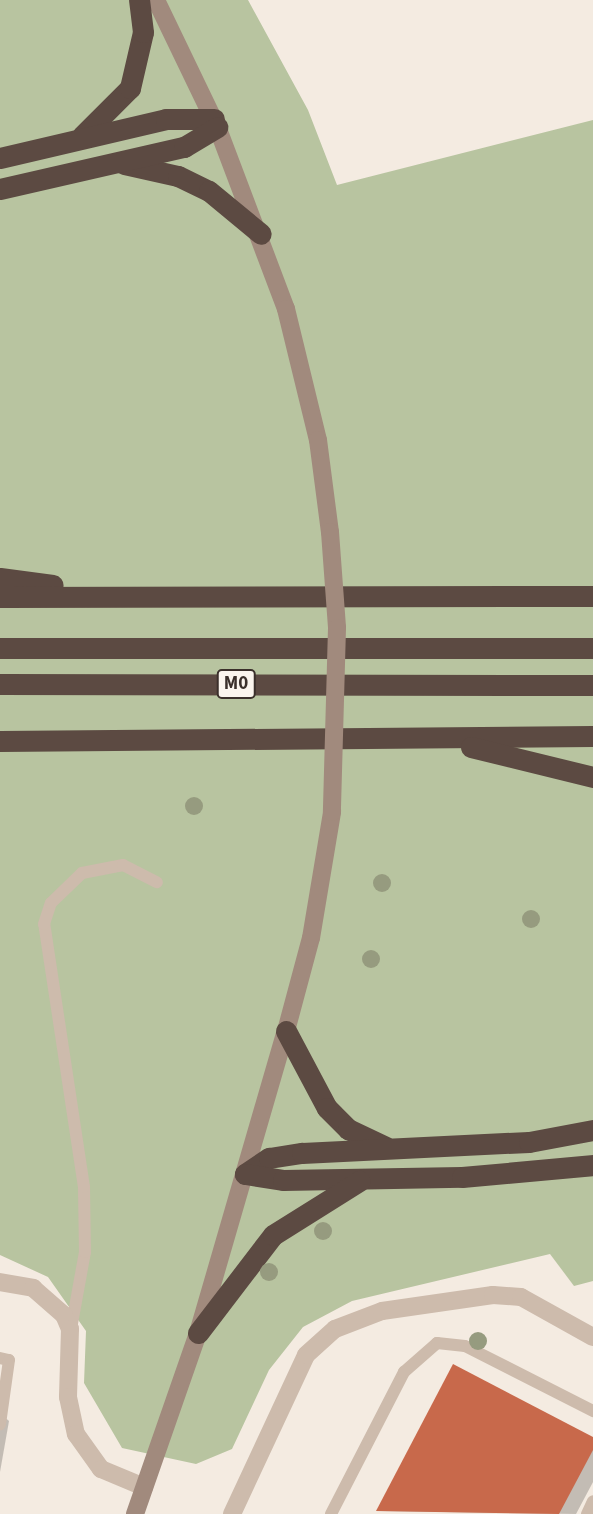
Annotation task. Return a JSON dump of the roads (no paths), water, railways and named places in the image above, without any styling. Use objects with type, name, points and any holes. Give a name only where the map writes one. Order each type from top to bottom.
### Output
[{"type":"highway","points":[[64,143],[89,132],[130,88],[143,32],[139,0]]},
{"type":"highway","points":[[0,158],[166,119],[216,123]]},
{"type":"highway","points":[[0,189],[184,147],[216,123]]},
{"type":"highway","points":[[111,163],[178,176],[237,210],[261,234]]},
{"type":"highway","points":[[0,578],[163,594]]},
{"type":"highway","points":[[0,597],[163,594],[593,596]]},
{"type":"highway","name":"M0","points":[[0,648],[593,648]]},
{"type":"highway","name":"M0","points":[[0,684],[593,685]]},
{"type":"highway","points":[[0,741],[593,736]]},
{"type":"highway","points":[[407,738],[512,753],[593,776]]},
{"type":"highway","points":[[286,1031],[327,1108],[348,1129],[388,1148]]},
{"type":"highway","points":[[245,1174],[269,1158],[388,1148],[529,1142],[593,1130]]},
{"type":"highway","points":[[245,1174],[283,1180],[366,1178],[593,1165]]},
{"type":"highway","points":[[198,1333],[273,1235],[366,1178]]},
{"type":"main road","points":[[135,1514],[198,1333],[311,938],[332,812],[337,628],[330,532],[304,373],[261,234],[216,123],[156,0]]},
{"type":"street","points":[[0,1282],[33,1288],[51,1300],[71,1329],[68,1397],[76,1434],[101,1469],[144,1487]]},
{"type":"street","points":[[232,1514],[306,1355],[319,1341],[382,1311],[494,1295],[521,1297],[593,1338]]},
{"type":"lane","points":[[71,1329],[85,1252],[84,1187],[44,924],[51,903],[82,873],[123,864],[157,882]]},
{"type":"lane","points":[[331,1514],[404,1372],[437,1343],[465,1346],[593,1412]]},
{"type":"lane","points":[[0,1359],[9,1360],[0,1424]]},
{"type":"lane","points":[[587,1514],[593,1501]]}]
